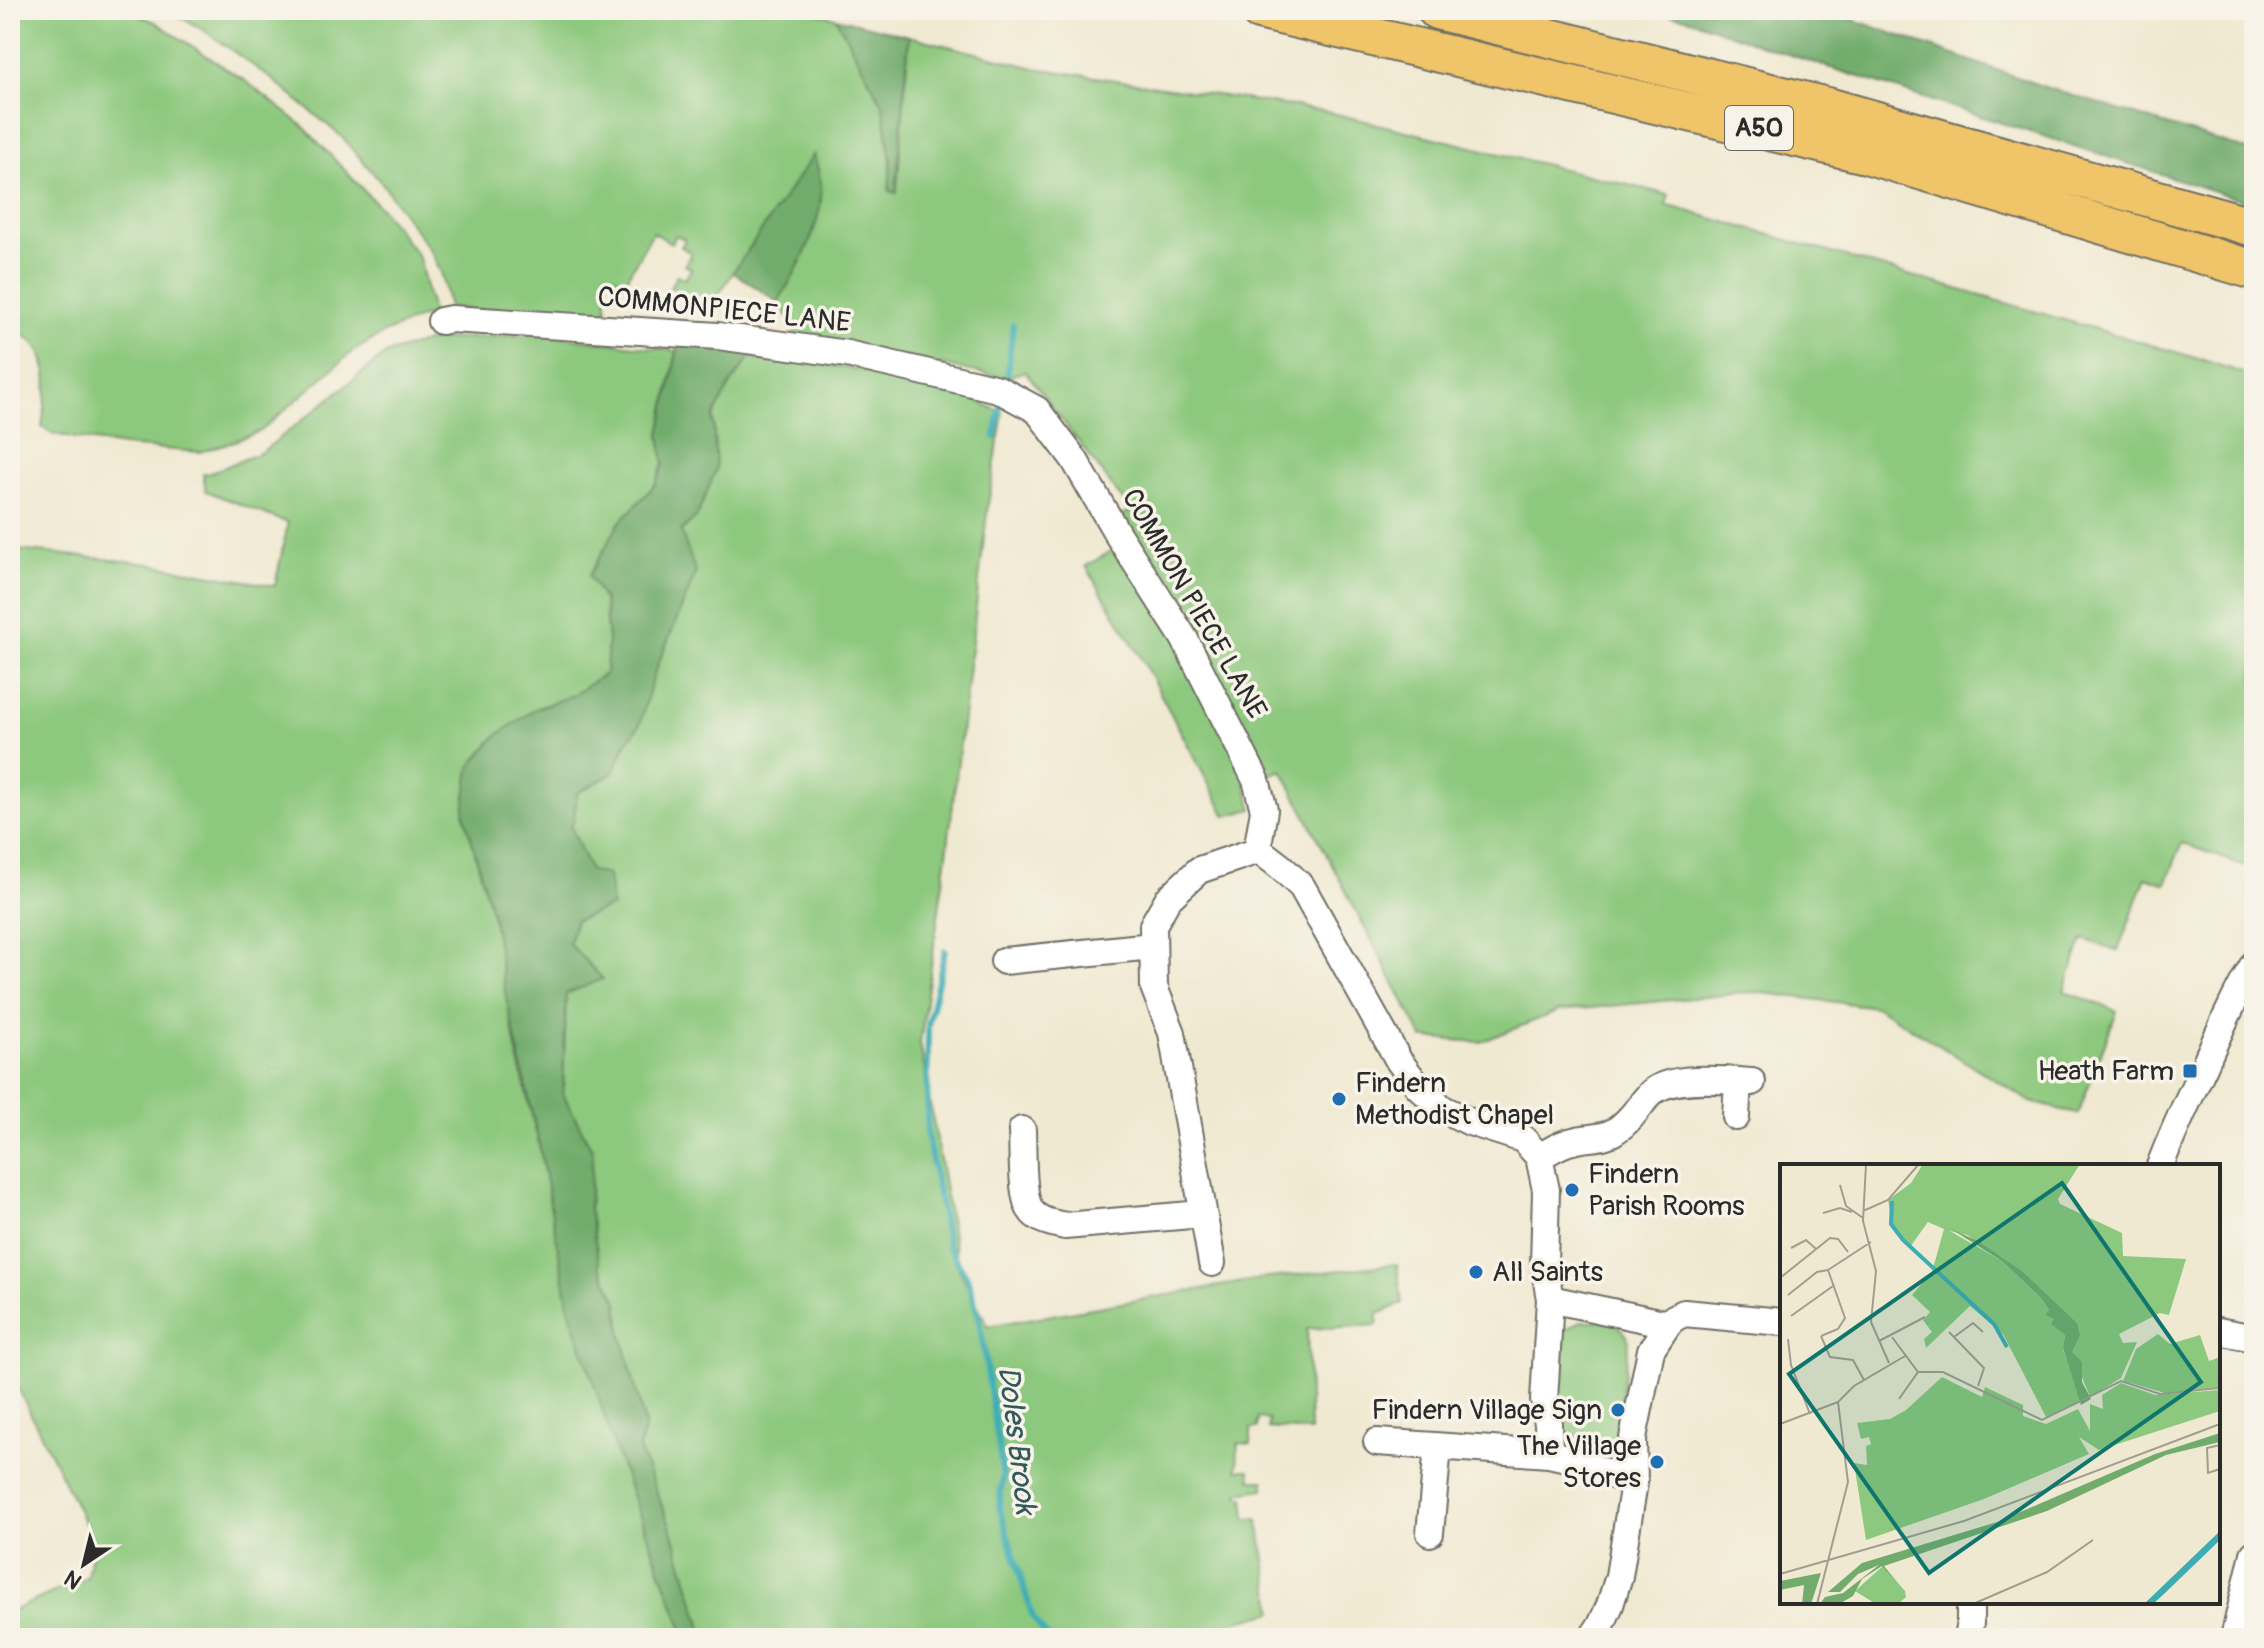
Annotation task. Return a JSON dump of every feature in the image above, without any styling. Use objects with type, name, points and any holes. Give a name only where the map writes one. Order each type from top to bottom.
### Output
[{"type":"highway","name":"A50","points":[[1259,10],[1866,154],[2254,270]]},
{"type":"highway","name":"A50","points":[[1437,10],[1831,108],[2254,227]]},
{"type":"street","name":"COMMONPIECE LANE","points":[[441,321],[451,319],[718,336],[847,354],[1005,392]]},
{"type":"street","name":"COMMON PIECE LANE","points":[[1005,392],[1037,410],[1074,459],[1184,638],[1256,780],[1264,810],[1259,850]]},
{"type":"street","points":[[1212,1263],[1172,1033],[1154,987],[1153,925],[1168,899],[1199,870],[1259,850],[1302,887],[1377,1023],[1418,1086],[1443,1109],[1470,1122],[1523,1139],[1539,1157],[1546,1190],[1544,1265],[1550,1299],[1544,1400],[1549,1454]]},
{"type":"street","points":[[1004,961],[1152,946]]},
{"type":"street","points":[[2161,1164],[2214,1043],[2254,964]]},
{"type":"street","points":[[1539,1157],[1570,1141],[1615,1132],[1652,1091],[1673,1082],[1745,1081],[1736,1117]]},
{"type":"street","points":[[1022,1130],[1025,1185],[1030,1209],[1043,1221],[1065,1226],[1202,1214]]},
{"type":"street","points":[[1550,1299],[1668,1324]]},
{"type":"street","points":[[1592,1638],[1610,1605],[1619,1576],[1634,1483],[1633,1438],[1651,1350],[1668,1324],[1684,1313],[1780,1322]]},
{"type":"street","points":[[2220,1331],[2254,1338]]},
{"type":"street","points":[[1377,1442],[1549,1454],[1634,1483]]},
{"type":"street","points":[[1430,1533],[1438,1447]]},
{"type":"street","points":[[2234,1638],[2254,1554]]},
{"type":"street","points":[[1967,1638],[1970,1604]]},
{"type":"green space","points":[[10,10],[127,10],[155,22],[247,82],[303,126],[383,211],[419,257],[432,313],[386,332],[352,352],[261,431],[200,452],[123,446],[53,434],[42,427],[47,379],[42,356],[28,338],[10,331]]},
{"type":"green space","points":[[166,10],[805,10],[836,18],[883,105],[891,161],[890,191],[897,192],[909,36],[1035,68],[1324,111],[1669,195],[1666,205],[2254,377],[2254,894],[2250,901],[2249,868],[2182,843],[2166,884],[2146,877],[2118,951],[2083,939],[2064,991],[2117,1011],[2078,1114],[2031,1102],[1877,1007],[1754,992],[1559,1011],[1481,1042],[1423,1038],[1282,770],[1245,784],[1253,809],[1226,816],[1140,656],[1086,566],[1113,550],[1116,521],[1130,510],[1025,371],[1004,378],[794,334],[790,319],[778,302],[800,262],[818,216],[821,186],[814,155],[705,314],[670,287],[677,275],[685,279],[691,269],[685,265],[691,253],[681,247],[685,240],[676,235],[671,243],[653,232],[625,281],[607,274],[607,317],[449,308],[442,275],[432,253],[381,182],[342,137],[273,80],[201,28]]},
{"type":"green space","points":[[1648,10],[1826,10],[2048,88],[2254,152],[2254,204],[1778,51],[1686,18]]},
{"type":"green space","points":[[836,18],[909,36],[896,193],[889,191],[891,161],[883,105]]},
{"type":"green space","points":[[814,154],[821,185],[818,215],[808,246],[778,302],[733,272]]},
{"type":"green space","points":[[681,333],[761,342],[728,388],[713,418],[716,469],[697,516],[681,531],[696,573],[654,674],[639,726],[627,742],[612,774],[577,793],[571,827],[590,871],[608,875],[612,906],[575,921],[569,944],[603,979],[566,994],[563,1094],[593,1152],[589,1209],[600,1267],[618,1302],[621,1331],[645,1426],[639,1449],[673,1533],[705,1638],[686,1638],[617,1454],[569,1308],[493,918],[464,812],[470,767],[496,736],[535,709],[573,695],[606,673],[608,640],[604,600],[589,576],[619,523],[655,485],[664,464],[660,434]]},
{"type":"green space","points":[[538,334],[677,351],[660,434],[664,464],[655,485],[619,523],[604,600],[608,640],[606,673],[573,695],[535,709],[464,812],[493,918],[516,1050],[540,1149],[621,1423],[617,1454],[686,1638],[10,1638],[10,1612],[87,1577],[93,1540],[10,1372],[10,549],[144,563],[275,586],[288,523],[206,491],[203,474],[262,452],[386,354],[433,340]]},
{"type":"green space","points":[[750,357],[815,363],[902,377],[958,391],[1003,413],[988,504],[947,854],[920,1043],[958,1267],[988,1326],[1260,1279],[1397,1264],[1402,1304],[1378,1314],[1377,1325],[1307,1329],[1310,1431],[1268,1428],[1269,1420],[1258,1418],[1257,1428],[1251,1429],[1251,1444],[1238,1443],[1237,1470],[1250,1470],[1251,1480],[1264,1480],[1264,1489],[1239,1493],[1240,1497],[1244,1497],[1246,1519],[1258,1519],[1274,1612],[1171,1638],[705,1638],[673,1534],[639,1449],[645,1425],[621,1331],[618,1302],[600,1267],[589,1209],[593,1152],[563,1094],[569,944],[575,921],[612,906],[590,871],[571,827],[577,793],[612,774],[627,742],[639,726],[654,674],[681,531],[697,516],[716,469],[713,418],[728,388]]},
{"type":"green space","points":[[1581,1321],[1616,1324],[1629,1341],[1613,1458],[1584,1454],[1566,1441],[1556,1427],[1559,1335]]},
{"type":"waterway","points":[[1006,386],[1013,325]]},
{"type":"waterway","points":[[995,437],[1002,401]]},
{"type":"waterway","name":"Doles Brook","points":[[945,951],[928,1025],[927,1134],[948,1246],[967,1277],[979,1317],[1003,1476],[999,1506],[1033,1618],[1048,1638]]},
{"type":"place","name":"Heath Farm","points":[[2190,1071]]},
{"type":"place","name":"Findern Methodist Chapel","points":[[1339,1099]]},
{"type":"place","name":"Findern Parish Rooms","points":[[1572,1190]]},
{"type":"place","name":"All Saints","points":[[1476,1272]]},
{"type":"place","name":"Findern Village Sign","points":[[1618,1410]]},
{"type":"place","name":"The Village Stores","points":[[1657,1462]]}]
